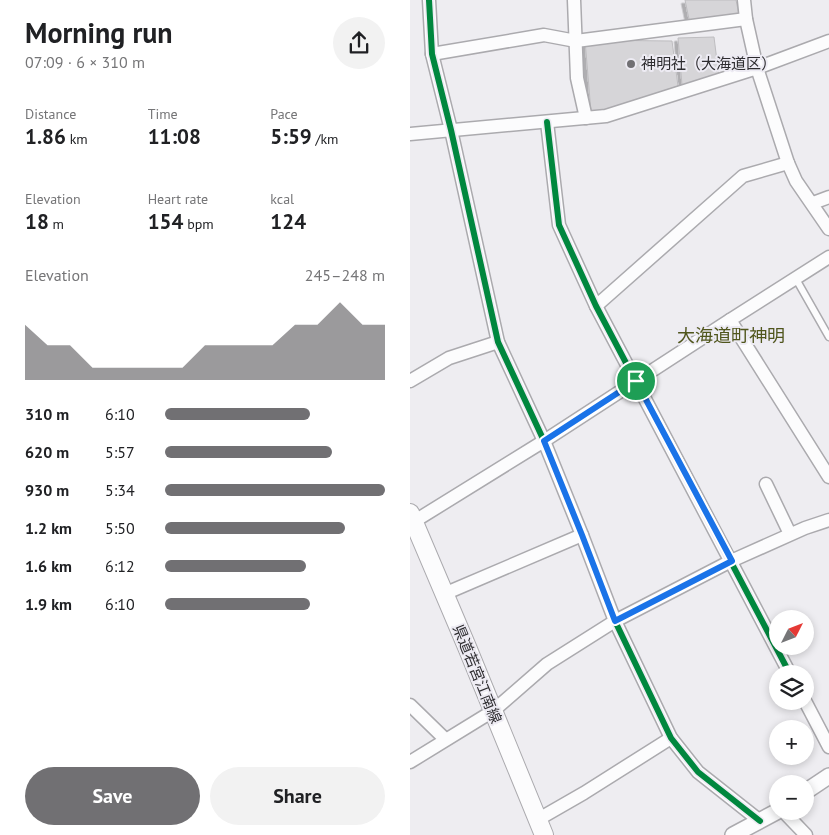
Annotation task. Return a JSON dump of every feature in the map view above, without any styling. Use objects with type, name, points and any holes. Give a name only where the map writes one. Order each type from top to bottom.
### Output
[{"type":"main road","name":"県道若宮江南線","points":[[411,519],[444,594],[540,828]]},
{"type":"street","points":[[429,0],[432,54],[451,130],[498,342],[544,441],[615,621],[671,738],[698,772],[760,821]]},
{"type":"street","points":[[574,0],[577,78],[586,118]]},
{"type":"street","points":[[744,0],[746,19],[757,68],[788,163],[796,181],[829,229]]},
{"type":"street","points":[[432,54],[544,35],[576,41],[746,19]]},
{"type":"street","points":[[410,134],[606,116],[757,68],[829,41]]},
{"type":"street","points":[[547,122],[559,225],[596,306],[785,665]]},
{"type":"street","points":[[596,306],[743,176],[788,163]]},
{"type":"street","points":[[812,203],[829,197]]},
{"type":"street","points":[[411,519],[544,441],[829,257]]},
{"type":"street","points":[[730,320],[829,477]]},
{"type":"street","points":[[410,382],[449,358],[498,342]]},
{"type":"street","points":[[766,484],[790,534]]},
{"type":"street","points":[[410,762],[492,711],[547,664],[615,621],[732,561],[790,534],[829,520]]},
{"type":"street","points":[[444,594],[582,535]]},
{"type":"street","points":[[410,705],[446,740]]},
{"type":"street","points":[[810,710],[829,747]]},
{"type":"street","points":[[540,828],[584,793],[671,738]]},
{"type":"street","points":[[814,786],[829,776]]},
{"type":"street","points":[[733,835],[769,816]]},
{"type":"street","points":[[791,820],[806,835]]},
{"type":"lane","points":[[796,279],[829,337]]},
{"type":"building","points":[[685,0],[736,0],[739,15],[690,24]]},
{"type":"building","points":[[714,37],[719,77],[682,85],[678,38]]},
{"type":"building","name":"神明社（大海道区）","points":[[585,40],[672,41],[678,86],[603,112],[591,112]]},
{"type":"cycle path","points":[[429,0],[432,54],[451,130],[498,342],[544,441],[615,621],[671,738],[698,772],[760,821]]},
{"type":"cycle path","points":[[547,122],[559,225],[596,306],[785,665]]},
{"type":"place","name":"神明社（大海道区）","points":[[631,64]]},
{"type":"district","name":"大海道町神明","points":[[731,336]]},
{"type":"route","points":[[636,381],[732,561],[615,621],[544,441],[636,381]]}]
